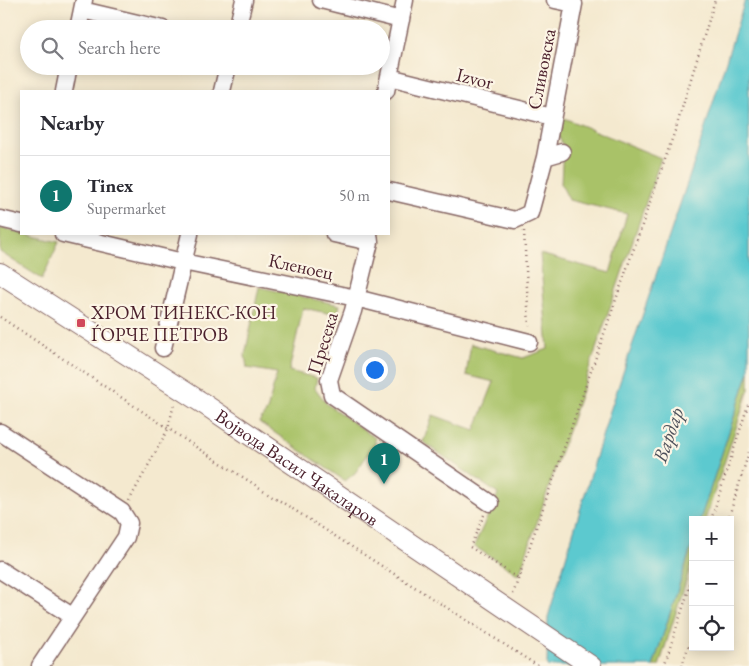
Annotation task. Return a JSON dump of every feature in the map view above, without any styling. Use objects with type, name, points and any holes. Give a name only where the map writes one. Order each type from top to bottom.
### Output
[{"type":"street","points":[[239,20],[244,0]]},
{"type":"street","points":[[321,0],[401,20]]},
{"type":"street","points":[[390,74],[404,0]]},
{"type":"street","name":"Сливовска","points":[[530,213],[545,157],[574,4],[558,0]]},
{"type":"street","points":[[80,20],[83,5],[133,20]]},
{"type":"street","points":[[64,90],[67,75]]},
{"type":"street","points":[[222,90],[226,75]]},
{"type":"street","name":"Izvor","points":[[388,84],[552,117]]},
{"type":"street","points":[[545,157],[562,152]]},
{"type":"street","points":[[390,191],[515,220],[530,213]]},
{"type":"street","points":[[0,219],[20,224]]},
{"type":"street","name":"Кленоец","points":[[67,235],[184,262],[356,298],[529,342]]},
{"type":"street","points":[[163,348],[190,235]]},
{"type":"street","points":[[343,235],[369,238]]},
{"type":"street","name":"Пресека","points":[[369,238],[356,298],[329,380],[332,395],[490,503]]},
{"type":"street","name":"Војвода Васил Чакаларов","points":[[0,272],[175,386],[591,666]]},
{"type":"street","points":[[0,432],[122,512],[128,523],[126,537],[40,666]]},
{"type":"street","points":[[0,570],[72,616]]},
{"type":"path","points":[[506,609],[519,579],[676,128],[715,0]]},
{"type":"path","points":[[529,342],[524,229],[530,213]]},
{"type":"path","points":[[0,317],[168,429],[538,666]]},
{"type":"path","points":[[122,512],[146,472],[168,429],[173,417],[175,386]]},
{"type":"path","points":[[712,516],[749,402]]},
{"type":"path","points":[[729,516],[749,452]]},
{"type":"path","points":[[490,503],[470,547],[519,579]]},
{"type":"path","points":[[664,666],[689,589]]},
{"type":"path","points":[[682,666],[689,644]]},
{"type":"green space","points":[[559,116],[661,158],[519,575],[474,546],[498,494],[423,442],[433,415],[475,430],[494,382],[466,375],[471,344],[523,358],[548,349],[540,254],[610,273],[627,214],[569,200],[561,184],[563,145],[552,124]]},
{"type":"green space","points":[[0,228],[20,233],[20,235],[30,235],[59,242],[42,279],[0,252]]},
{"type":"green space","points":[[259,287],[340,305],[337,315],[303,308],[289,371],[317,378],[315,388],[327,404],[375,438],[375,444],[355,473],[345,481],[259,422],[267,411],[277,373],[247,368],[245,355]]},
{"type":"green space","points":[[749,371],[749,389],[706,516],[701,516]]},
{"type":"green space","points":[[689,554],[689,572],[659,666],[653,666]]},
{"type":"water","name":"Вардар","points":[[745,0],[749,0],[749,371],[701,516],[689,516],[689,554],[653,666],[547,666],[548,617],[608,417],[696,157]]},
{"type":"place","name":"ХРОМ ТИНЕКС-КОН ЃОРЧЕ ПЕТРОВ","points":[[81,323]]},
{"type":"place","name":"Tinex","points":[[384,484]]}]
